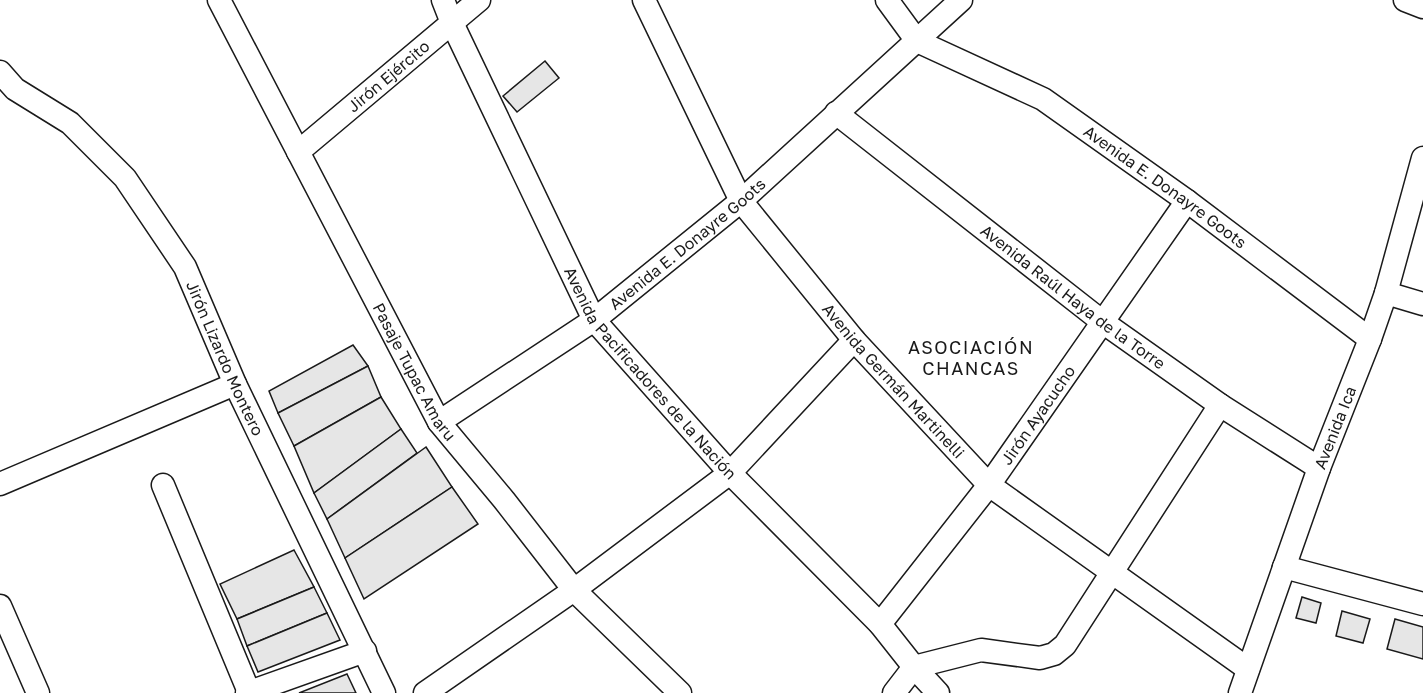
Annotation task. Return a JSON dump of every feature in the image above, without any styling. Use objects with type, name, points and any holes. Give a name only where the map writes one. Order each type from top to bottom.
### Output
[{"type":"street","name":"Pasaje Tupac Amaru","points":[[219,0],[439,422],[504,500],[574,590],[680,693]]},
{"type":"street","name":"Avenida Pacificadores de la Nación","points":[[443,0],[594,320],[730,473],[880,624],[938,693]]},
{"type":"street","name":"Jirón Ejército","points":[[298,152],[479,0]]},
{"type":"street","name":"Avenida Germán Martinelli","points":[[644,0],[741,201],[854,340],[989,485],[1248,669]]},
{"type":"street","name":"Avenida E. Donayre Goots","points":[[887,0],[917,41],[1043,99],[1188,201],[1370,339]]},
{"type":"street","name":"Avenida E. Donayre Goots","points":[[439,422],[594,320],[741,201],[961,0]]},
{"type":"street","points":[[1405,0],[1423,7]]},
{"type":"street","name":"Jirón Lizardo Montero","points":[[0,72],[15,89],[70,123],[125,178],[184,267],[236,384],[384,693]]},
{"type":"street","name":"Avenida Raúl Haya de la Torre","points":[[836,113],[1104,322],[1220,405],[1319,468]]},
{"type":"street","name":"Avenida Ica","points":[[1240,693],[1319,468],[1370,339],[1386,292],[1423,158]]},
{"type":"street","name":"Jirón Ayacucho","points":[[880,624],[989,485],[1188,201]]},
{"type":"street","points":[[1386,292],[1423,303]]},
{"type":"street","points":[[425,693],[574,590],[730,473],[854,340]]},
{"type":"street","points":[[0,484],[236,384]]},
{"type":"street","points":[[894,693],[914,667],[981,650],[1040,658],[1054,654],[1065,645],[1220,405]]},
{"type":"street","points":[[163,485],[248,693],[365,651]]},
{"type":"street","points":[[1284,567],[1423,604]]},
{"type":"street","points":[[0,606],[38,693]]},
{"type":"building","points":[[545,61],[559,78],[517,112],[503,96]]},
{"type":"building","points":[[353,345],[368,366],[278,413],[269,391]]},
{"type":"building","points":[[368,366],[381,397],[294,446],[278,413]]},
{"type":"building","points":[[381,397],[401,429],[314,493],[294,446]]},
{"type":"building","points":[[401,429],[417,453],[327,519],[314,493]]},
{"type":"building","points":[[426,447],[452,487],[345,558],[327,519]]},
{"type":"building","points":[[452,487],[478,524],[364,599],[345,558]]},
{"type":"building","points":[[294,550],[314,587],[237,619],[220,584]]},
{"type":"building","points":[[314,587],[327,613],[247,646],[237,619]]},
{"type":"building","points":[[1302,597],[1321,603],[1316,623],[1296,618]]},
{"type":"building","points":[[1342,611],[1370,619],[1363,643],[1336,636]]},
{"type":"building","points":[[327,613],[340,640],[258,672],[247,646]]},
{"type":"building","points":[[1395,619],[1423,627],[1423,659],[1387,649]]},
{"type":"building","points":[[347,674],[356,693],[299,693]]},
{"type":"district","name":"ASOCIACIÓN CHANCAS","points":[[971,358]]}]
